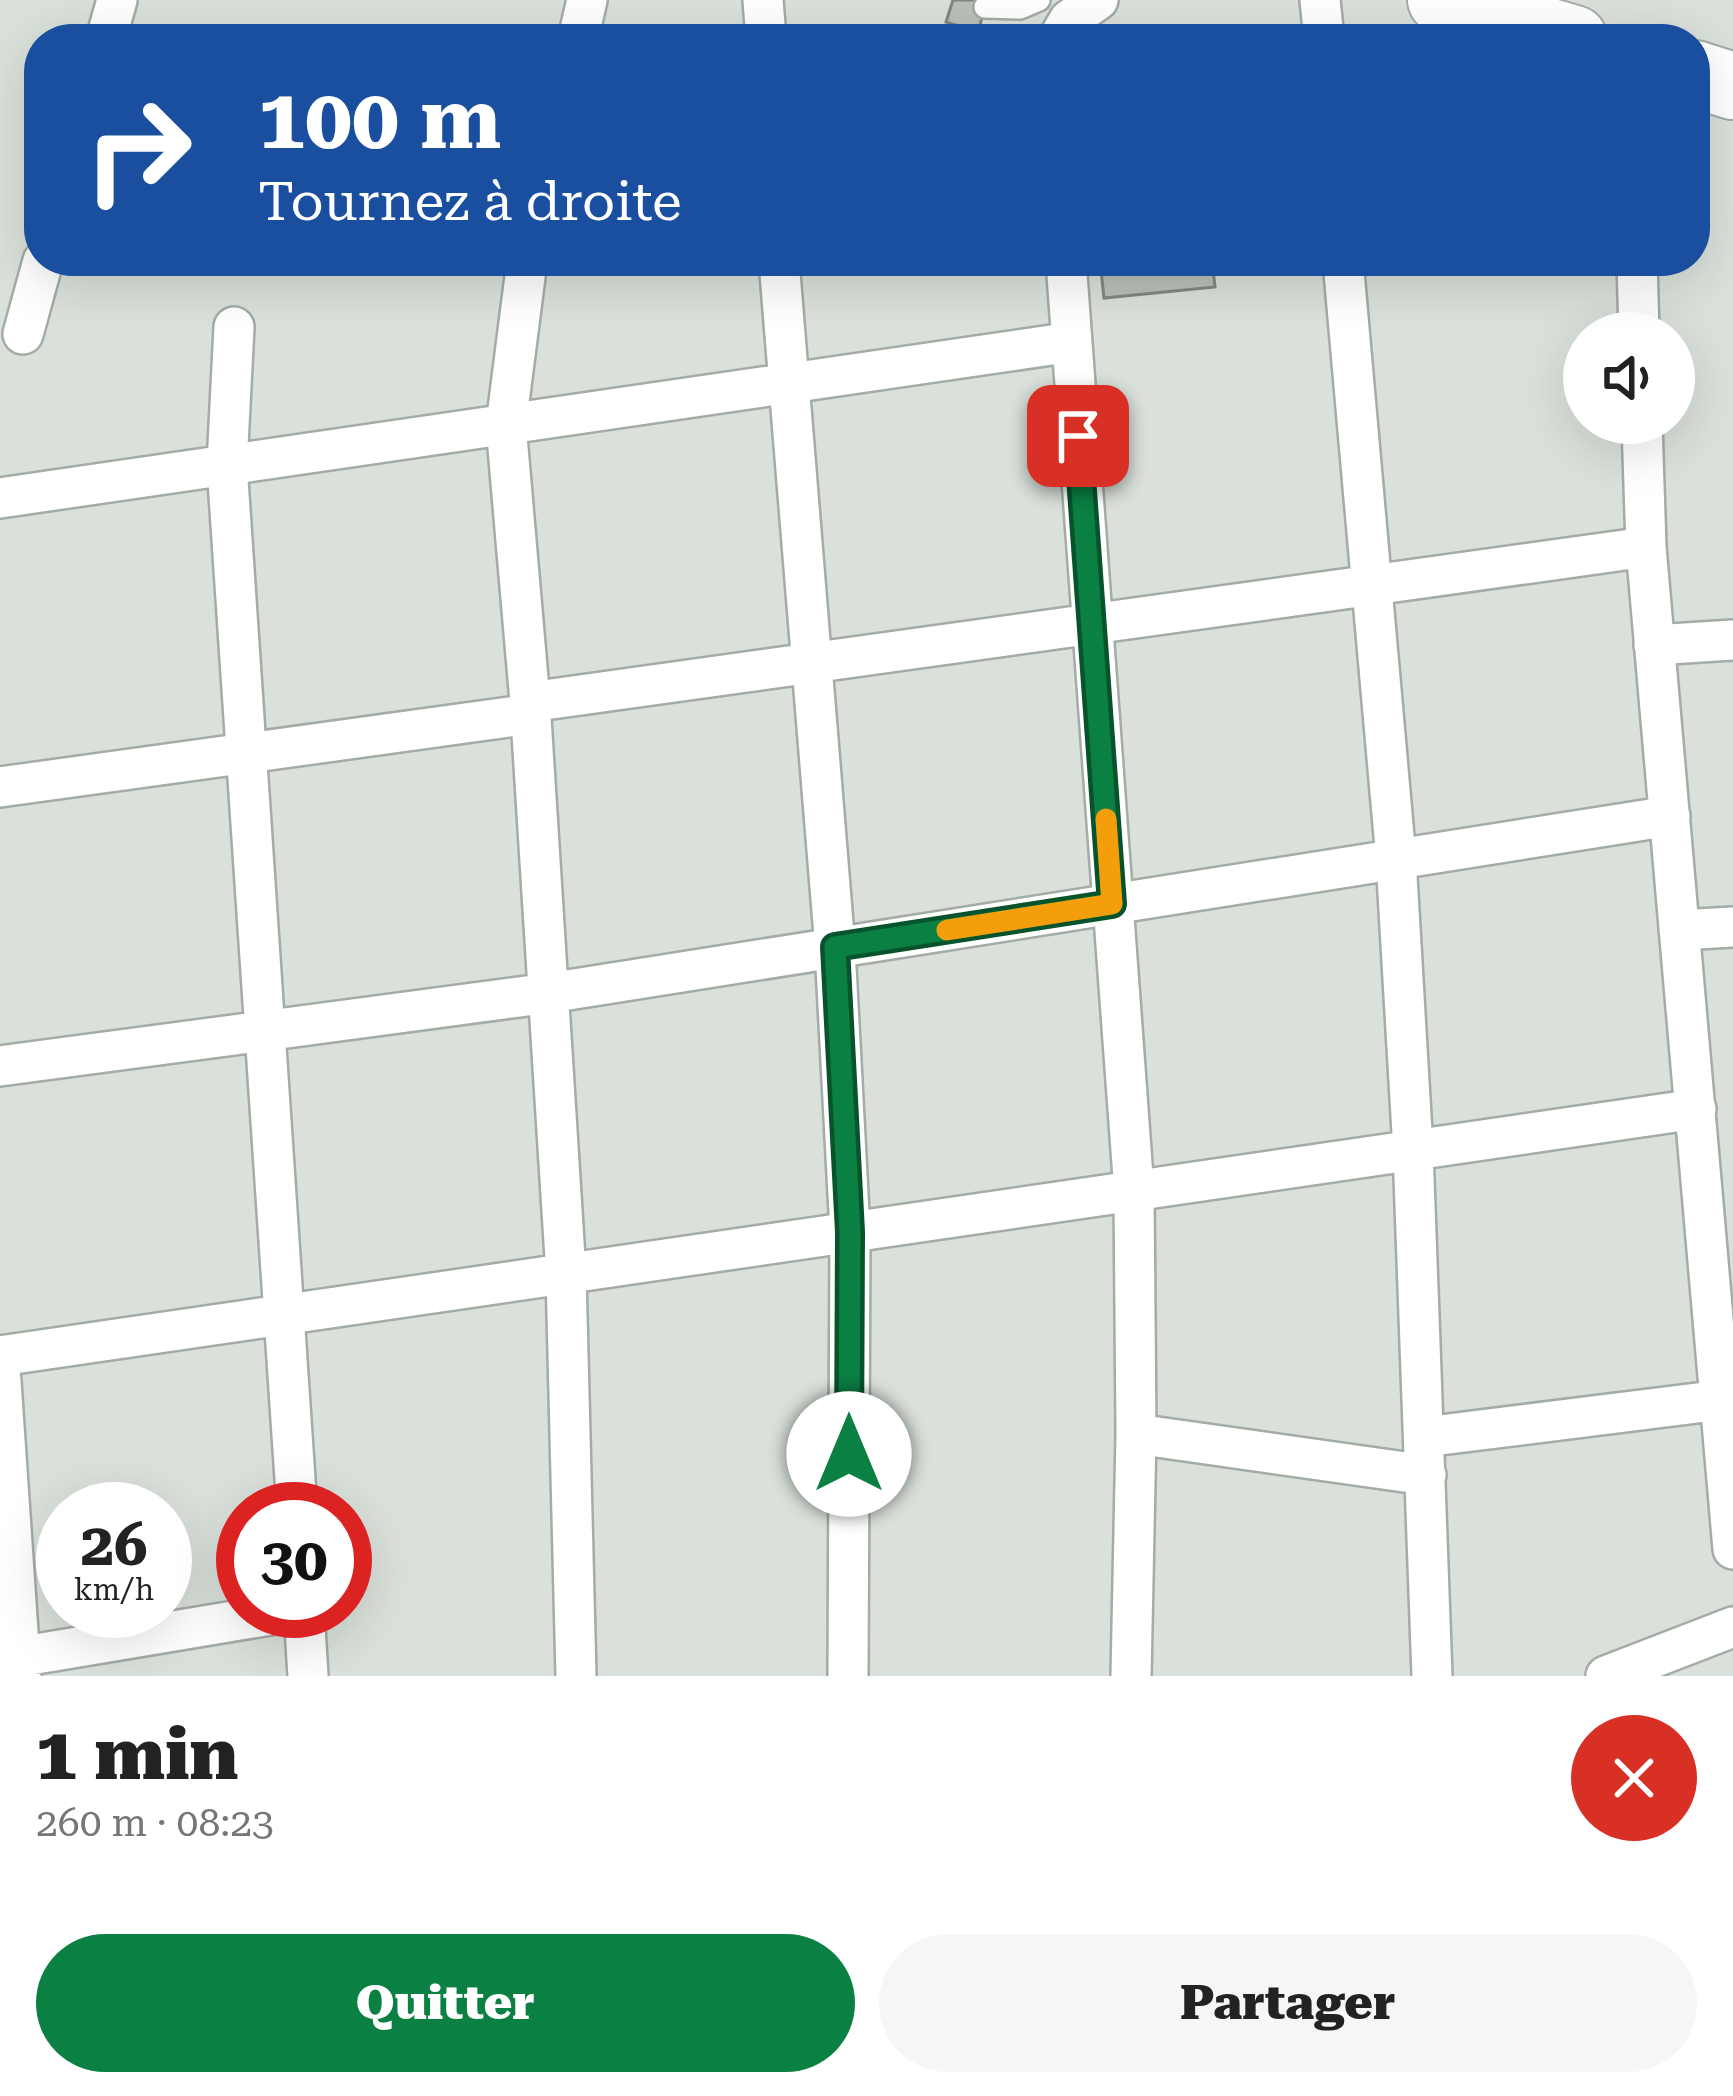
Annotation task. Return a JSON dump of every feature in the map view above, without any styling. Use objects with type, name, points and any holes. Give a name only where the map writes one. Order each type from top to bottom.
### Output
[{"type":"highway","points":[[1442,0],[1523,24]]},
{"type":"street","points":[[1067,24],[1098,0]]},
{"type":"street","points":[[23,334],[39,276]]},
{"type":"street","points":[[524,276],[506,425],[530,708],[566,1274],[576,1676]]},
{"type":"street","points":[[780,276],[835,947],[850,1232],[848,1676]]},
{"type":"street","points":[[1067,276],[1135,1191],[1131,1676]]},
{"type":"street","points":[[1344,276],[1396,859],[1413,1150],[1432,1676]]},
{"type":"street","points":[[1637,276],[1638,312]]},
{"type":"street","points":[[234,327],[227,465],[295,1482]]},
{"type":"street","points":[[0,498],[1072,342]]},
{"type":"street","points":[[1643,444],[1646,547],[1696,1109],[1720,1237],[1721,1400],[1733,1549]]},
{"type":"street","points":[[0,787],[247,754],[809,664],[1646,547]]},
{"type":"street","points":[[1654,645],[1733,640]]},
{"type":"street","points":[[0,1066],[549,993],[1670,816]]},
{"type":"street","points":[[1679,930],[1733,927]]},
{"type":"street","points":[[0,1356],[1696,1109]]},
{"type":"street","points":[[0,1366],[13,1665],[216,1626]]},
{"type":"street","points":[[1136,1434],[1425,1456],[1721,1400]]},
{"type":"street","points":[[1606,1676],[1733,1627]]},
{"type":"street","points":[[306,1638],[308,1676]]},
{"type":"lane","points":[[985,7],[1021,8],[1039,0]]},
{"type":"building","points":[[953,0],[987,0],[980,24],[946,22]]},
{"type":"building","points":[[1102,276],[1214,276],[1215,287],[1104,298]]},
{"type":"slow traffic","points":[[947,930],[1112,904],[1106,819]]},
{"type":"route","points":[[849,1454],[850,1232],[835,947],[1112,904],[1078,436]]}]
